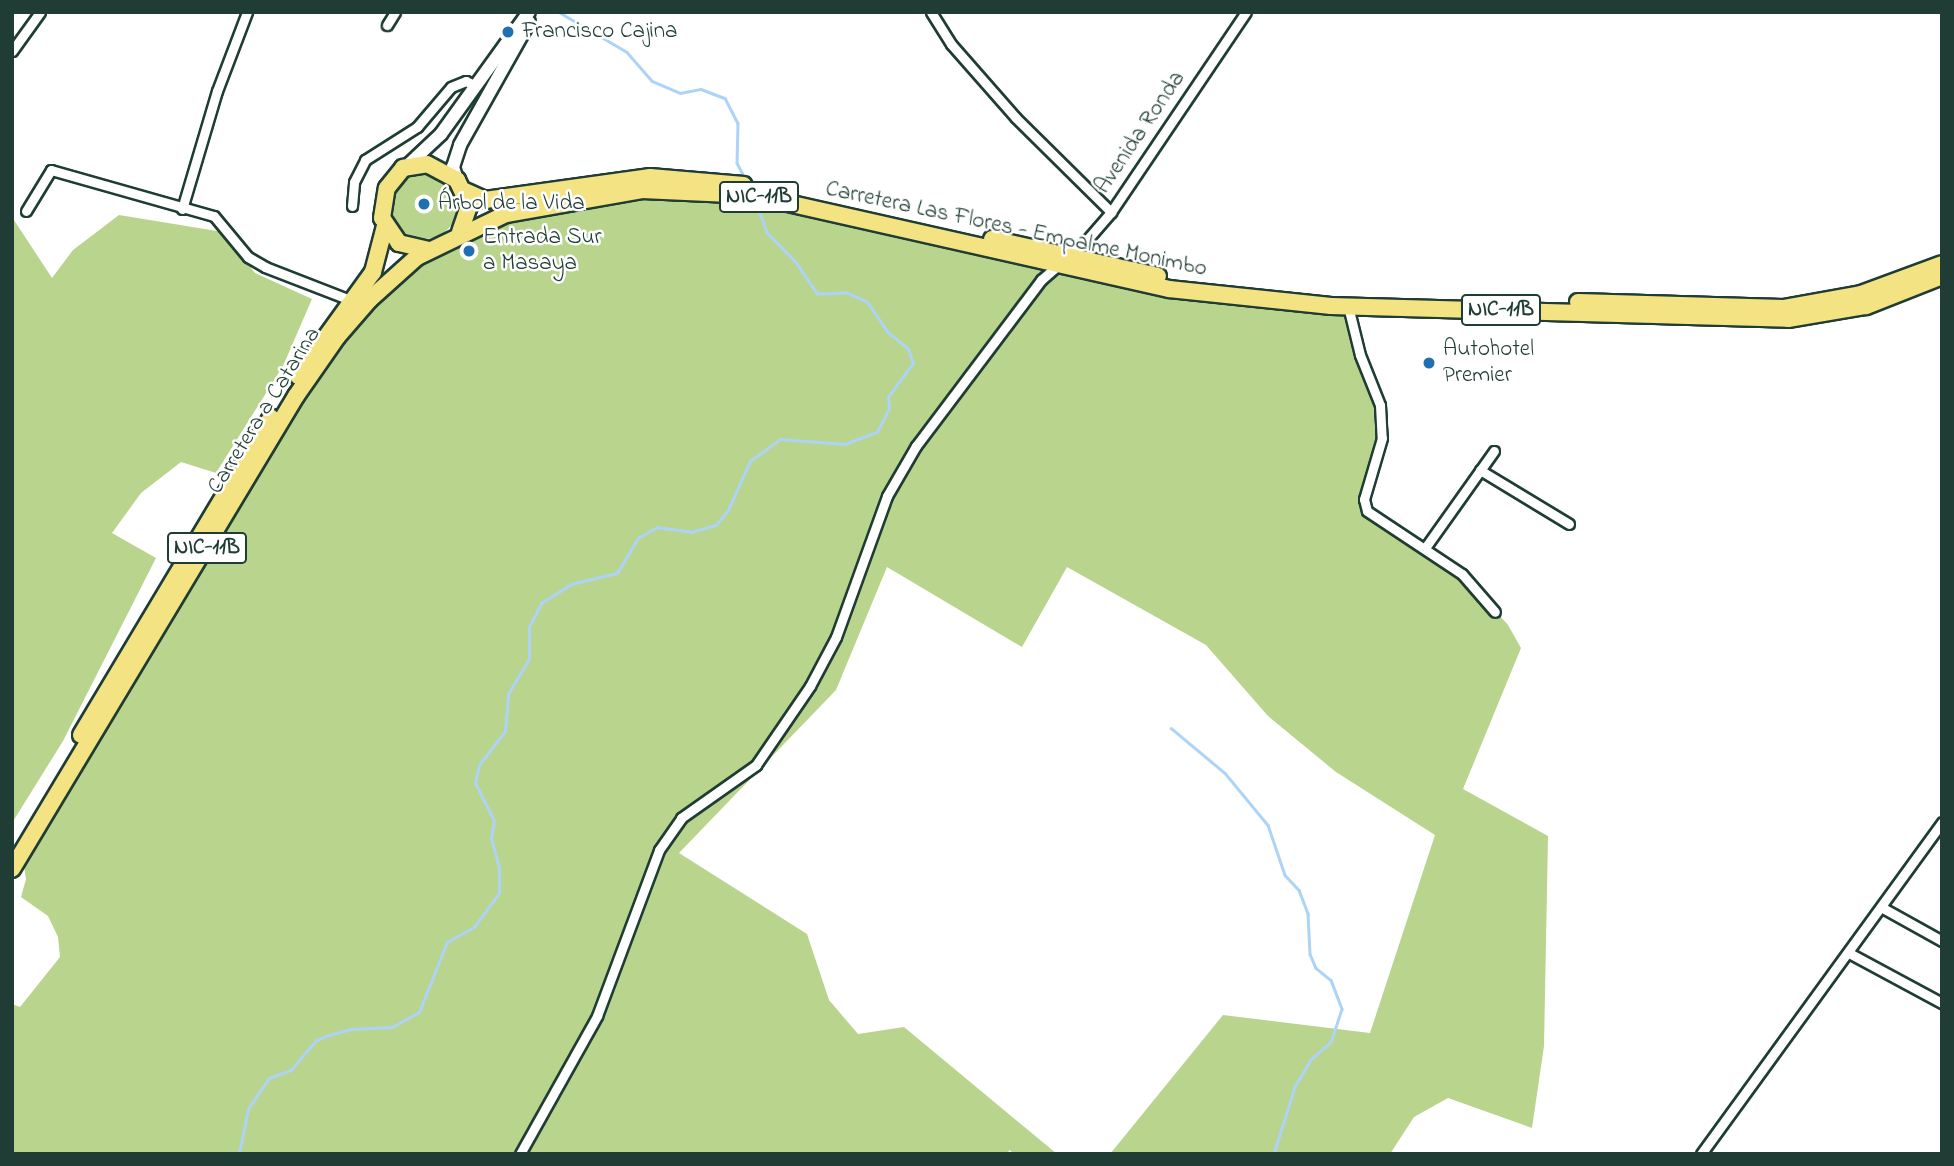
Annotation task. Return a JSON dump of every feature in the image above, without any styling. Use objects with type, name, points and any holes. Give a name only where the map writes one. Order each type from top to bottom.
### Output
[{"type":"highway","name":"NIC-11B","points":[[385,226],[382,206],[387,188],[407,166],[432,166],[461,186]]},
{"type":"highway","name":"Carretera Las Flores - Empalme Monimbo","points":[[461,186],[485,200],[650,177],[715,180],[1063,260],[1180,291],[1348,306],[1788,319],[1866,306],[1942,276]]},
{"type":"highway","points":[[460,232],[470,214],[461,186]]},
{"type":"highway","name":"Carretera Las Flores - Empalme Monimbo","points":[[460,232],[506,214],[555,202],[680,190],[752,195],[1063,260],[1254,292],[1783,308],[1861,294],[1942,264]]},
{"type":"highway","points":[[385,226],[406,246],[429,250]]},
{"type":"highway","name":"Carretera a Catarina","points":[[12,851],[253,446],[350,300],[376,266],[385,226]]},
{"type":"highway","name":"NIC-11B","points":[[429,250],[460,232]]},
{"type":"highway","name":"Carretera a Catarina","points":[[12,869],[296,396],[369,300],[429,250]]},
{"type":"street","points":[[12,51],[40,12]]},
{"type":"street","points":[[182,209],[217,91],[247,12]]},
{"type":"street","points":[[387,25],[395,12]]},
{"type":"street","points":[[407,166],[432,145],[530,12]]},
{"type":"street","points":[[461,186],[453,167],[460,145],[530,12]]},
{"type":"street","points":[[931,12],[951,44],[1008,109],[1111,212]]},
{"type":"street","name":"Avenida Ronda","points":[[520,1154],[597,1016],[659,850],[681,818],[756,765],[802,698],[836,637],[887,496],[916,446],[1041,280],[1111,212],[1246,12]]},
{"type":"street","points":[[352,206],[354,182],[365,160],[417,127],[451,87],[466,80],[476,86]]},
{"type":"street","points":[[26,211],[51,170],[222,221],[248,257],[265,267],[350,300]]},
{"type":"street","points":[[1348,306],[1360,355],[1380,405],[1382,438],[1364,499],[1367,510],[1462,574],[1494,612]]},
{"type":"street","points":[[1425,548],[1494,451]]},
{"type":"street","points":[[1480,470],[1569,524]]},
{"type":"street","points":[[1701,1154],[1942,822]]},
{"type":"street","points":[[1881,907],[1942,941]]},
{"type":"street","points":[[1849,953],[1942,1003]]},
{"type":"green space","points":[[424,171],[437,174],[448,181],[455,192],[458,205],[455,218],[448,229],[437,236],[424,239],[411,236],[400,229],[393,218],[390,205],[393,192],[400,181],[411,174]]},
{"type":"green space","points":[[593,195],[752,195],[1113,278],[1348,306],[1380,405],[1382,438],[1369,479],[1367,510],[1462,574],[1508,625],[1521,648],[1463,789],[1548,836],[1544,1046],[1532,1128],[1448,1098],[1414,1117],[1390,1154],[1110,1154],[1223,1015],[1370,1033],[1435,835],[1336,772],[1268,716],[1206,645],[1067,567],[1022,647],[887,567],[836,690],[679,853],[807,934],[829,1000],[858,1034],[904,1027],[1057,1154],[1015,1154],[1009,1150],[1008,1154],[12,1154],[12,1004],[20,1007],[60,957],[58,937],[48,916],[21,897],[26,879],[22,853],[353,317],[460,232]]},
{"type":"green space","points":[[119,215],[223,232],[255,273],[312,299],[283,366],[216,473],[181,462],[141,493],[112,533],[156,558],[63,741],[12,823],[12,217],[52,278],[73,250]]},
{"type":"waterway","points":[[559,12],[627,52],[652,81],[680,93],[701,89],[725,98],[738,123],[737,163],[744,176]]},
{"type":"waterway","points":[[239,1154],[248,1109],[269,1078],[291,1070],[315,1041],[326,1036],[351,1029],[392,1027],[419,1012],[447,942],[474,927],[499,893],[499,868],[491,839],[494,821],[475,783],[479,765],[505,731],[508,694],[529,659],[529,627],[541,603],[571,584],[617,573],[638,538],[657,527],[691,532],[716,525],[728,510],[750,461],[780,439],[845,444],[877,432],[889,408],[888,397],[913,363],[908,349],[888,333],[867,302],[847,293],[817,294],[797,264],[767,233],[755,201]]},
{"type":"waterway","points":[[1171,728],[1225,773],[1268,825],[1285,875],[1299,890],[1308,914],[1310,954],[1316,968],[1331,980],[1342,1009],[1331,1042],[1311,1060],[1295,1087],[1274,1154]]},
{"type":"place","name":"Francisco Cajina","points":[[508,32]]},
{"type":"place","name":"Árbol de la Vida","points":[[424,204]]},
{"type":"place","name":"Entrada Sur a Masaya","points":[[469,251]]},
{"type":"place","name":"Autohotel Premier","points":[[1429,363]]}]
